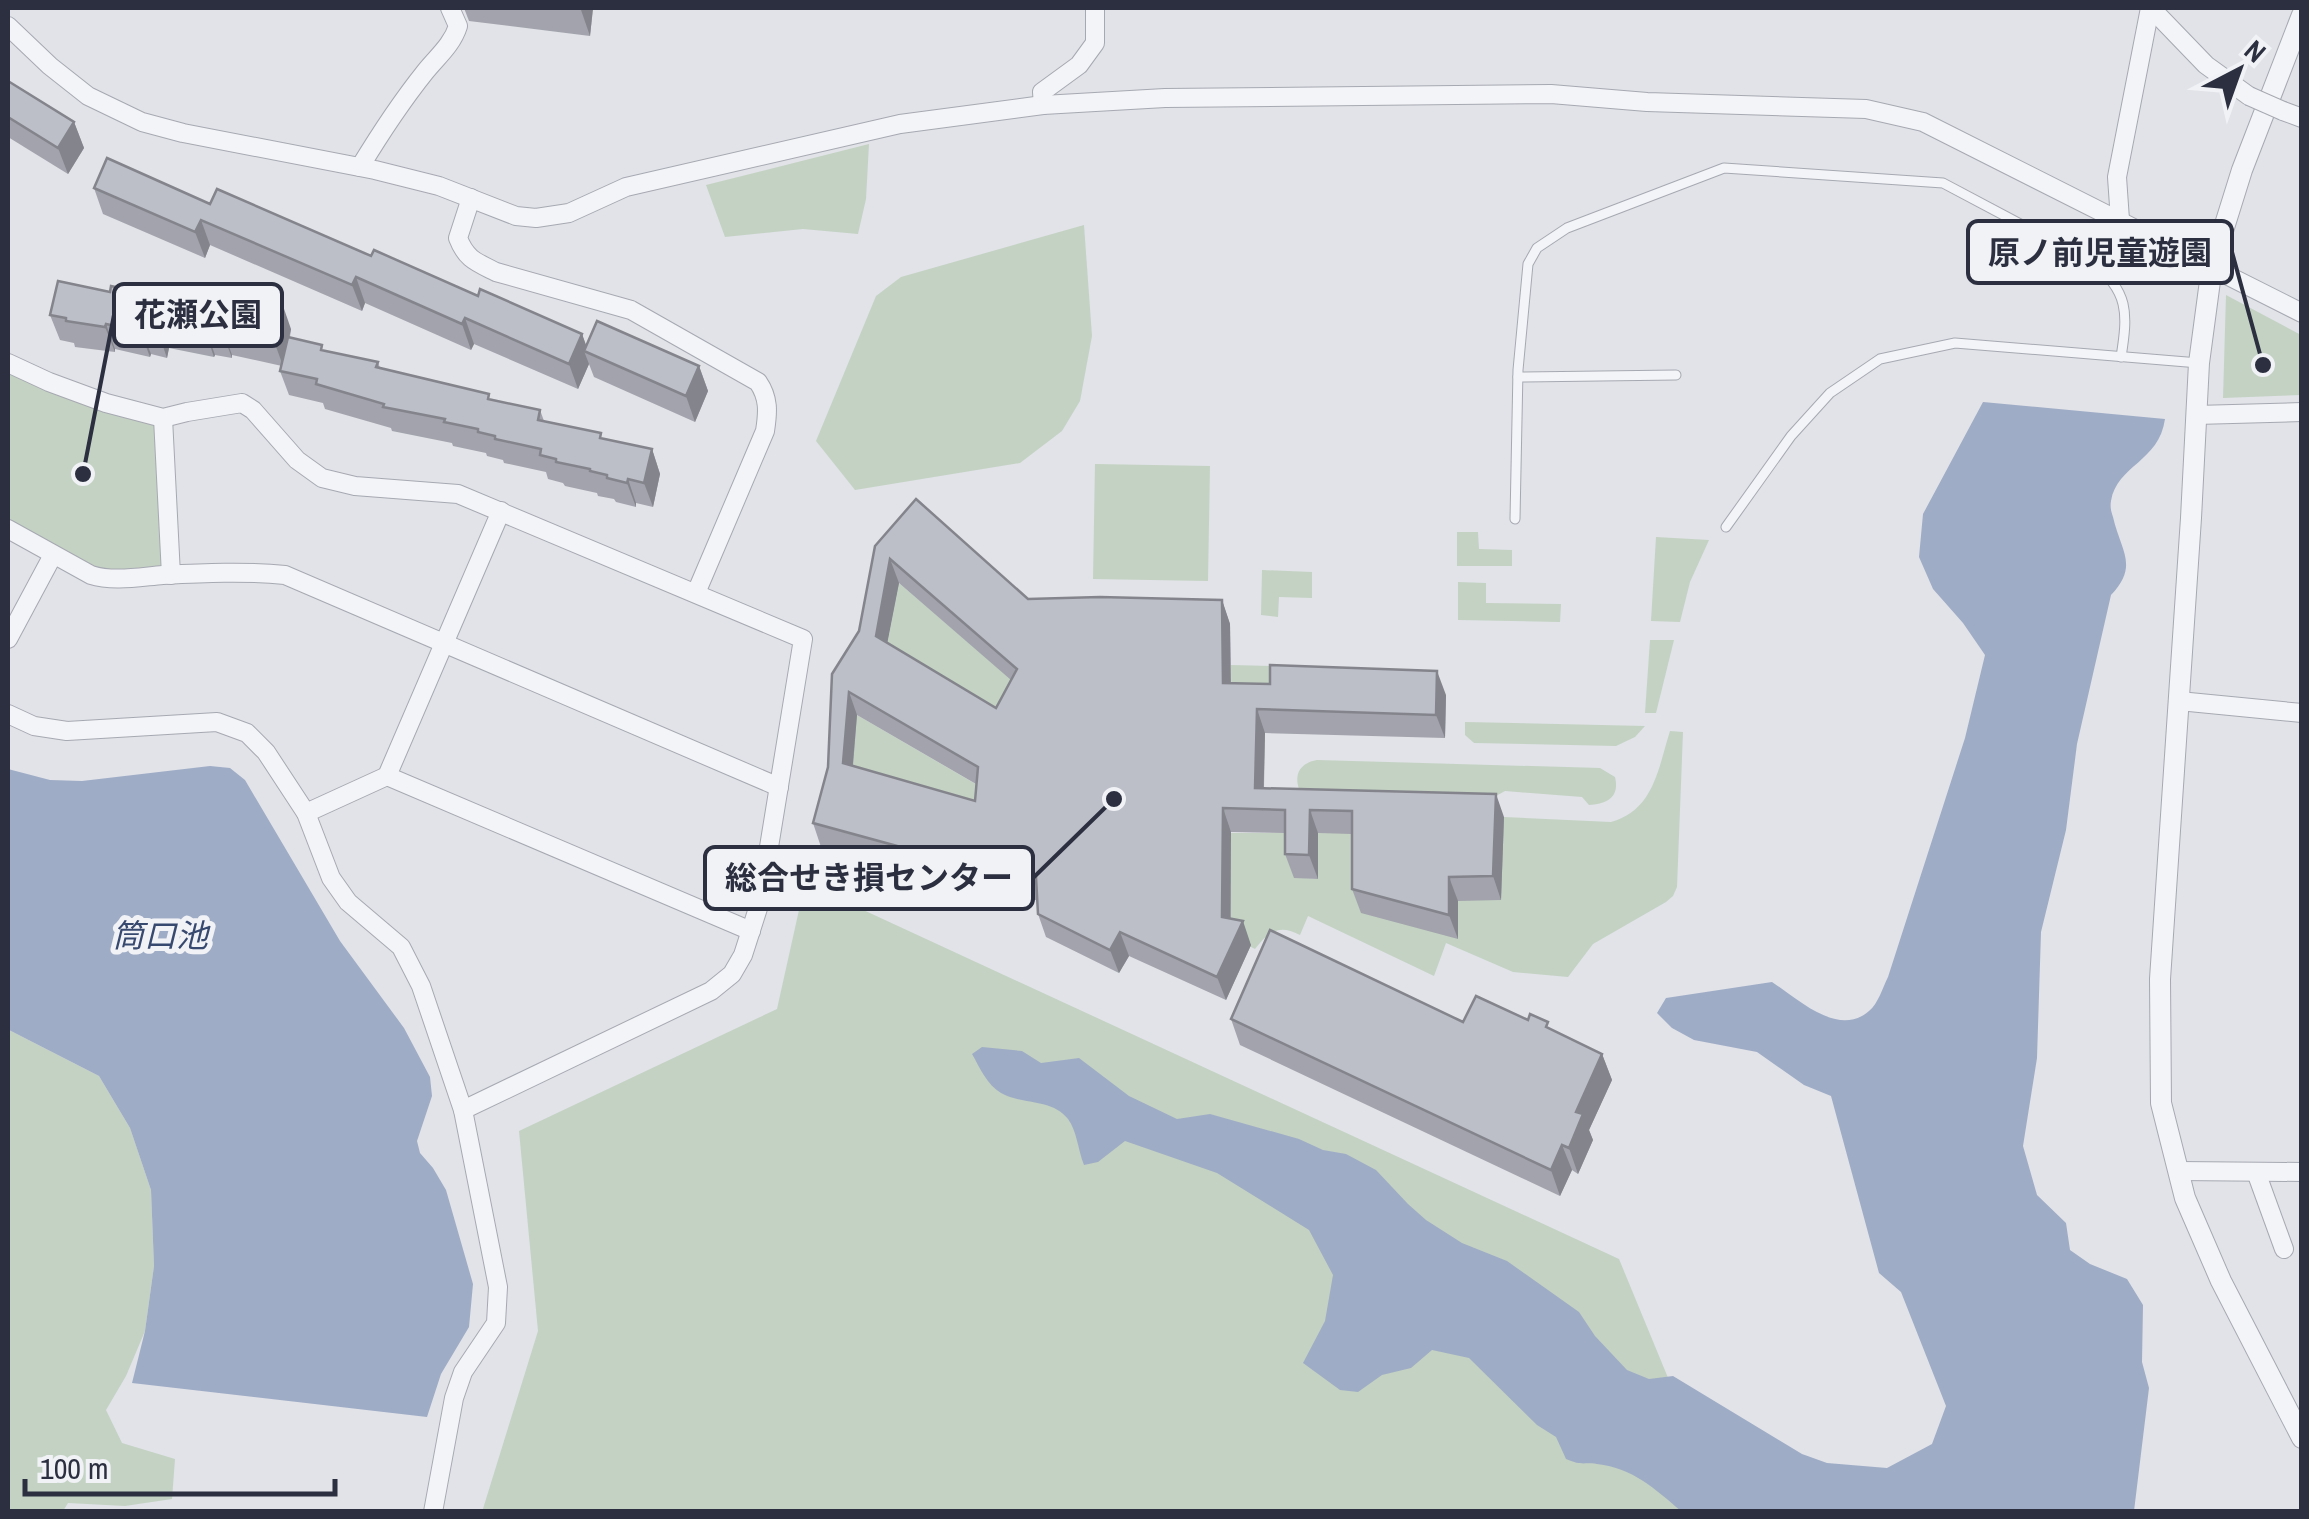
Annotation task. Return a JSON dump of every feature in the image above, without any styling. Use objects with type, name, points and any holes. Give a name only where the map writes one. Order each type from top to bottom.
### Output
[{"type":"street","points":[[360,167],[383,129],[454,38],[458,26],[450,8]]},
{"type":"street","points":[[1043,105],[1042,92],[1079,65],[1095,43],[1096,8]]},
{"type":"street","points":[[2120,220],[2117,177],[2151,8]]},
{"type":"street","points":[[2151,8],[2206,64],[2249,96],[2302,118]]},
{"type":"street","points":[[2302,15],[2242,170],[2212,266],[2199,363],[2160,999],[2161,1103],[2185,1198],[2221,1281],[2302,1438]]},
{"type":"street","points":[[8,26],[88,96],[126,115],[183,133],[439,186],[516,216],[536,218],[569,213],[626,187],[900,124],[1043,105],[1165,98],[1551,94],[1647,102],[1866,109],[1923,122],[2302,313]]},
{"type":"street","points":[[472,198],[458,238],[474,262],[496,272],[630,310],[758,382],[766,394],[765,432],[696,594]]},
{"type":"street","points":[[8,363],[106,403],[163,418],[242,403],[253,410],[297,460],[322,478],[355,486],[458,494],[803,638],[760,902],[743,955],[732,974],[711,991],[463,1110]]},
{"type":"street","points":[[2196,415],[2302,412]]},
{"type":"street","points":[[163,418],[171,575]]},
{"type":"street","points":[[306,813],[387,776],[501,511]]},
{"type":"street","points":[[8,529],[103,579],[284,575],[779,787]]},
{"type":"street","points":[[8,639],[53,555]]},
{"type":"street","points":[[2179,700],[2302,713]]},
{"type":"street","points":[[8,714],[34,726],[67,730],[217,722],[247,733],[266,752],[306,813],[331,878],[348,902],[401,947],[420,986],[463,1110],[498,1288],[496,1323],[462,1372],[454,1398],[433,1512]]},
{"type":"street","points":[[387,776],[750,931]]},
{"type":"street","points":[[2178,1171],[2302,1172]]},
{"type":"street","points":[[2256,1172],[2284,1249]]},
{"type":"lane","points":[[1514,520],[1518,376],[1526,277],[1537,248],[1567,228],[1724,168],[1943,182],[2092,262],[2110,276],[2124,301],[2126,322],[2121,357]]},
{"type":"lane","points":[[1726,527],[1791,436],[1830,393],[1880,359],[1955,343],[2199,363]]},
{"type":"lane","points":[[1518,376],[1676,375]]},
{"type":"green space","points":[[869,144],[866,199],[858,234],[803,229],[725,237],[706,185]]},
{"type":"green space","points":[[1084,225],[1092,336],[1080,401],[1062,431],[1020,463],[855,490],[816,441],[876,296],[901,277]]},
{"type":"green space","points":[[2226,295],[2301,335],[2301,395],[2223,398]]},
{"type":"green space","points":[[8,372],[87,405],[149,421],[156,428],[163,563],[157,568],[104,571],[8,520]]},
{"type":"green space","points":[[1095,464],[1210,466],[1208,581],[1093,579]]},
{"type":"green space","points":[[1457,532],[1478,532],[1479,549],[1512,550],[1512,566],[1457,566]]},
{"type":"green space","points":[[1656,537],[1709,540],[1690,582],[1680,622],[1651,621]]},
{"type":"green space","points":[[1262,570],[1312,572],[1312,598],[1279,597],[1278,617],[1261,615]]},
{"type":"green space","points":[[1458,582],[1486,583],[1486,603],[1561,604],[1560,622],[1458,620]]},
{"type":"green space","points":[[899,583],[1026,692],[1004,732],[884,660]]},
{"type":"green space","points":[[1650,640],[1674,640],[1656,713],[1645,713]]},
{"type":"green space","points":[[1231,665],[1273,666],[1273,708],[1232,789]]},
{"type":"green space","points":[[857,715],[986,790],[984,824],[851,786]]},
{"type":"green space","points":[[1465,722],[1645,726],[1635,737],[1616,746],[1474,743],[1465,735]]},
{"type":"green space","points":[[1670,731],[1683,732],[1677,887],[1666,902],[1593,944],[1568,977],[1513,972],[1446,943],[1434,976],[1308,916],[1300,935],[1275,931],[1255,949],[1230,941],[1230,833],[1294,833],[1294,877],[1317,879],[1318,833],[1361,833],[1457,938],[1458,901],[1504,817],[1611,822],[1625,816],[1637,808],[1652,786]]},
{"type":"green space","points":[[1317,760],[1600,768],[1615,777],[1616,790],[1606,801],[1589,805],[1582,797],[1505,791],[1487,801],[1299,789],[1300,770]]},
{"type":"green space","points":[[805,883],[1619,1259],[1723,1511],[482,1512],[538,1331],[519,1131],[777,1009]]},
{"type":"green space","points":[[8,1020],[9,1030],[99,1076],[130,1128],[151,1190],[154,1266],[145,1331],[106,1410],[122,1443],[175,1459],[172,1499],[125,1506],[68,1503],[63,1511],[8,1511]]},
{"type":"water","points":[[1983,402],[2165,419],[2155,445],[2121,479],[2111,501],[2126,566],[2111,595],[2077,744],[2066,830],[2041,932],[2037,1058],[2023,1146],[2037,1195],[2066,1223],[2070,1250],[2090,1264],[2127,1279],[2143,1305],[2142,1362],[2149,1388],[2134,1511],[1681,1511],[1633,1475],[1610,1466],[1566,1459],[1556,1437],[1537,1425],[1469,1358],[1432,1350],[1411,1368],[1382,1375],[1358,1392],[1340,1390],[1303,1363],[1325,1321],[1333,1275],[1309,1230],[1217,1173],[1125,1141],[1098,1162],[1084,1165],[1073,1129],[1061,1112],[1001,1093],[984,1076],[972,1054],[982,1047],[1022,1051],[1041,1063],[1079,1058],[1129,1096],[1177,1119],[1210,1114],[1346,1154],[1376,1170],[1426,1220],[1462,1243],[1507,1261],[1579,1312],[1627,1370],[1649,1379],[1673,1376],[1802,1454],[1827,1463],[1887,1468],[1932,1444],[1946,1406],[1901,1292],[1879,1273],[1831,1096],[1804,1085],[1757,1052],[1694,1040],[1672,1028],[1657,1013],[1666,998],[1772,982],[1806,1006],[1832,1018],[1857,1018],[1878,1000],[1965,738],[1985,655],[1933,589],[1919,557],[1923,514]]},
{"type":"water","name":"筒口池","points":[[210,766],[230,768],[245,780],[340,941],[404,1028],[430,1077],[432,1096],[417,1141],[420,1153],[446,1190],[473,1284],[469,1327],[441,1374],[427,1417],[132,1383],[145,1331],[154,1266],[151,1190],[130,1128],[99,1076],[9,1030],[8,769],[50,780],[82,781]]},
{"type":"building","points":[[8,81],[74,122],[58,148],[8,117]]},
{"type":"building","points":[[107,158],[210,204],[217,189],[371,256],[374,250],[478,296],[480,289],[582,334],[569,364],[465,318],[462,324],[356,277],[352,285],[201,220],[195,232],[94,188]]},
{"type":"building","points":[[58,281],[110,292],[111,286],[172,299],[175,287],[226,298],[228,292],[282,303],[274,341],[223,329],[205,331],[160,322],[158,332],[141,328],[140,331],[66,321],[50,315]]},
{"type":"building","points":[[597,321],[699,366],[686,396],[584,351]]},
{"type":"building","points":[[288,337],[322,345],[321,350],[378,362],[376,367],[540,410],[538,420],[652,449],[644,483],[607,478],[540,455],[541,449],[495,439],[478,429],[444,422],[445,419],[383,407],[384,404],[316,384],[317,379],[280,371]]},
{"type":"building","points":[[916,499],[1028,599],[1222,600],[1223,683],[1270,684],[1270,665],[1437,671],[1436,715],[1257,709],[1255,788],[1496,794],[1493,876],[1449,877],[1449,915],[1352,889],[1352,811],[1310,810],[1309,855],[1285,854],[1285,810],[1223,808],[1222,917],[1243,921],[1217,977],[1120,932],[1110,950],[1038,914],[1036,877],[1007,876],[813,823],[828,767],[832,674],[859,631],[875,546]],"holes":[[[890,559],[1017,669],[996,708],[876,636]],[[849,692],[978,767],[975,801],[843,763]]]},
{"type":"building","points":[[1270,930],[1463,1022],[1476,996],[1528,1020],[1530,1014],[1548,1022],[1546,1027],[1602,1054],[1576,1112],[1583,1114],[1569,1148],[1562,1145],[1551,1170],[1231,1019]]},
{"type":"place","name":"原ノ前児童遊園","points":[[2263,365]]},
{"type":"place","name":"花瀬公園","points":[[83,474]]},
{"type":"place","name":"総合せき損センター","points":[[1114,799]]}]
